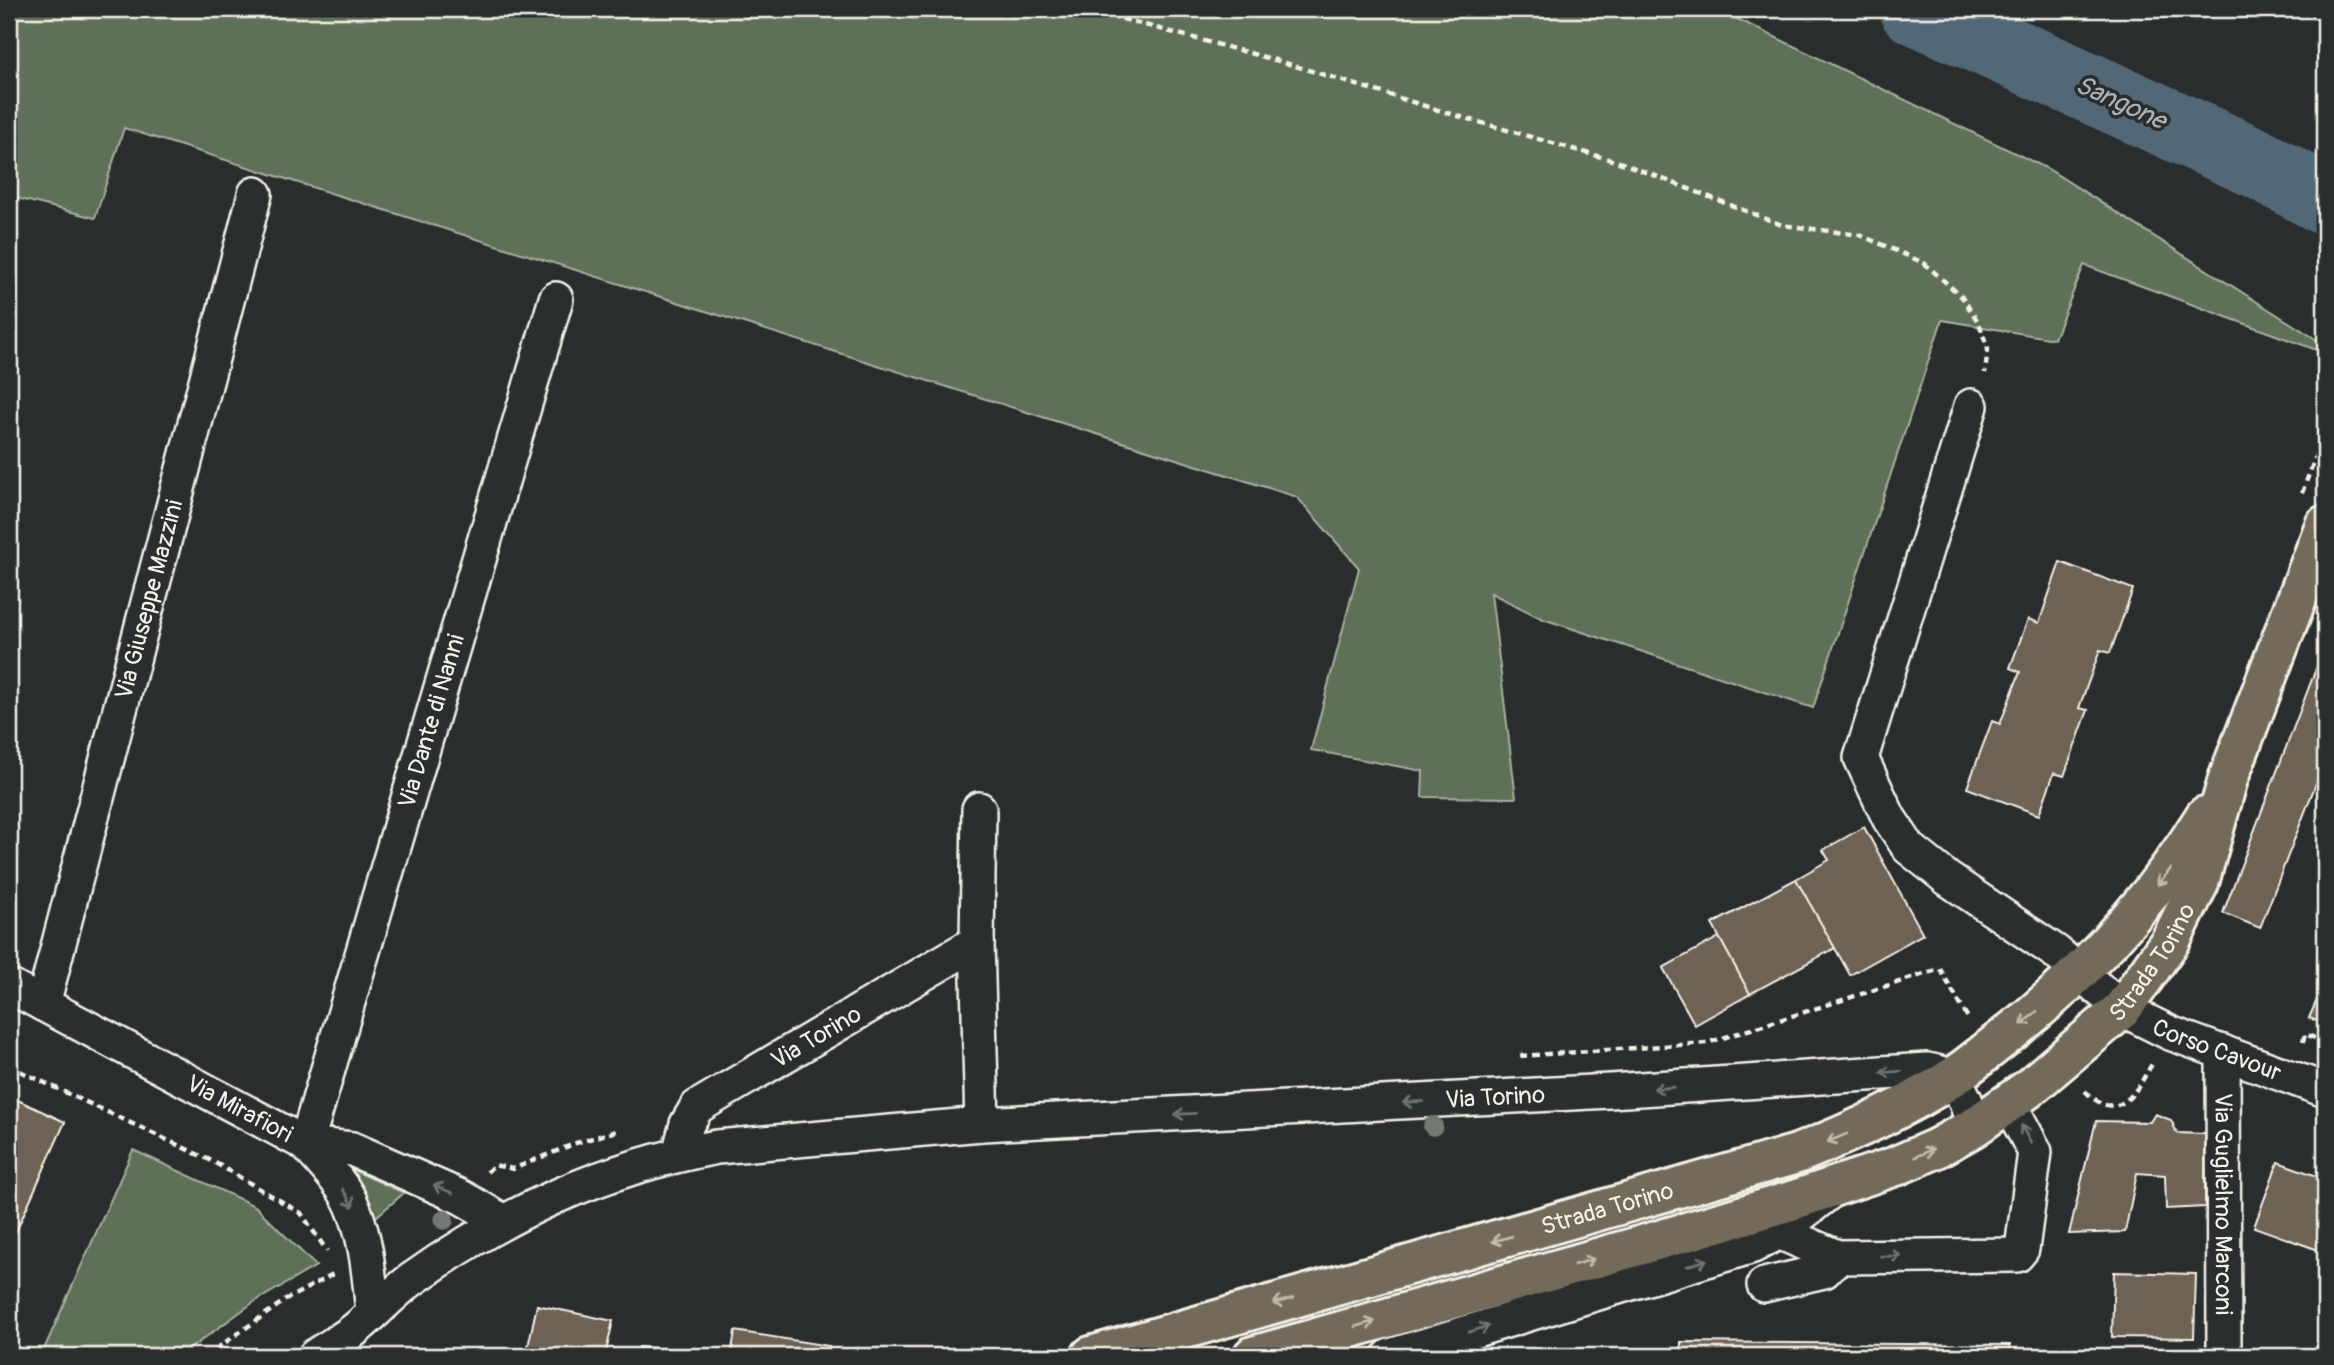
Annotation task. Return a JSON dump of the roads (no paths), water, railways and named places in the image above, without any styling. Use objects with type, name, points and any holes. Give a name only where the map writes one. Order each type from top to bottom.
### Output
[{"type":"main road","name":"Strada Torino","points":[[1253,1356],[1651,1243],[1896,1166],[1974,1127],[2059,1065],[2122,1009],[2171,940],[2199,883],[2228,779],[2325,525]]},
{"type":"main road","name":"Strada Torino","points":[[1091,1356],[1797,1154],[1858,1129],[1951,1078],[2025,1021],[2080,973],[2177,861],[2228,779]]},
{"type":"street","name":"Via Giuseppe Mazzini","points":[[43,1004],[255,194]]},
{"type":"street","name":"Via Dante di Nanni","points":[[306,1144],[555,299]]},
{"type":"street","name":"Strada Torino","points":[[1971,406],[1861,758],[1889,818],[1909,848],[1948,879],[2056,952],[2080,973]]},
{"type":"street","points":[[979,809],[977,942],[982,1125]]},
{"type":"street","name":"Via Torino","points":[[679,1154],[687,1124],[697,1107],[977,942]]},
{"type":"street","name":"Corso Cavour","points":[[2080,973],[2122,1009],[2170,1033],[2325,1090]]},
{"type":"street","name":"Via Mirafiori","points":[[9,986],[306,1144],[352,1203],[367,1255],[373,1312]]},
{"type":"street","name":"Via Guglielmo Marconi","points":[[2223,1052],[2224,1356]]},
{"type":"street","name":"Via Torino","points":[[315,1356],[359,1327],[410,1281],[503,1221],[551,1196],[610,1174],[679,1154],[717,1147],[982,1125],[1611,1091],[1927,1070],[1951,1078]]},
{"type":"street","points":[[1951,1078],[1963,1091],[1974,1127]]},
{"type":"street","points":[[1779,1232],[1837,1257],[2017,1255],[2022,1249],[2035,1152],[2009,1103]]},
{"type":"street","points":[[306,1144],[352,1149],[461,1197],[503,1221]]},
{"type":"street","name":"Strada Torino","points":[[1390,1356],[1752,1246],[1779,1232],[1837,1186]]},
{"type":"street","points":[[1764,1285],[1824,1270],[1837,1257]]},
{"type":"waterway","name":"Sangone","points":[[1914,9],[2261,165],[2325,200]]}]
